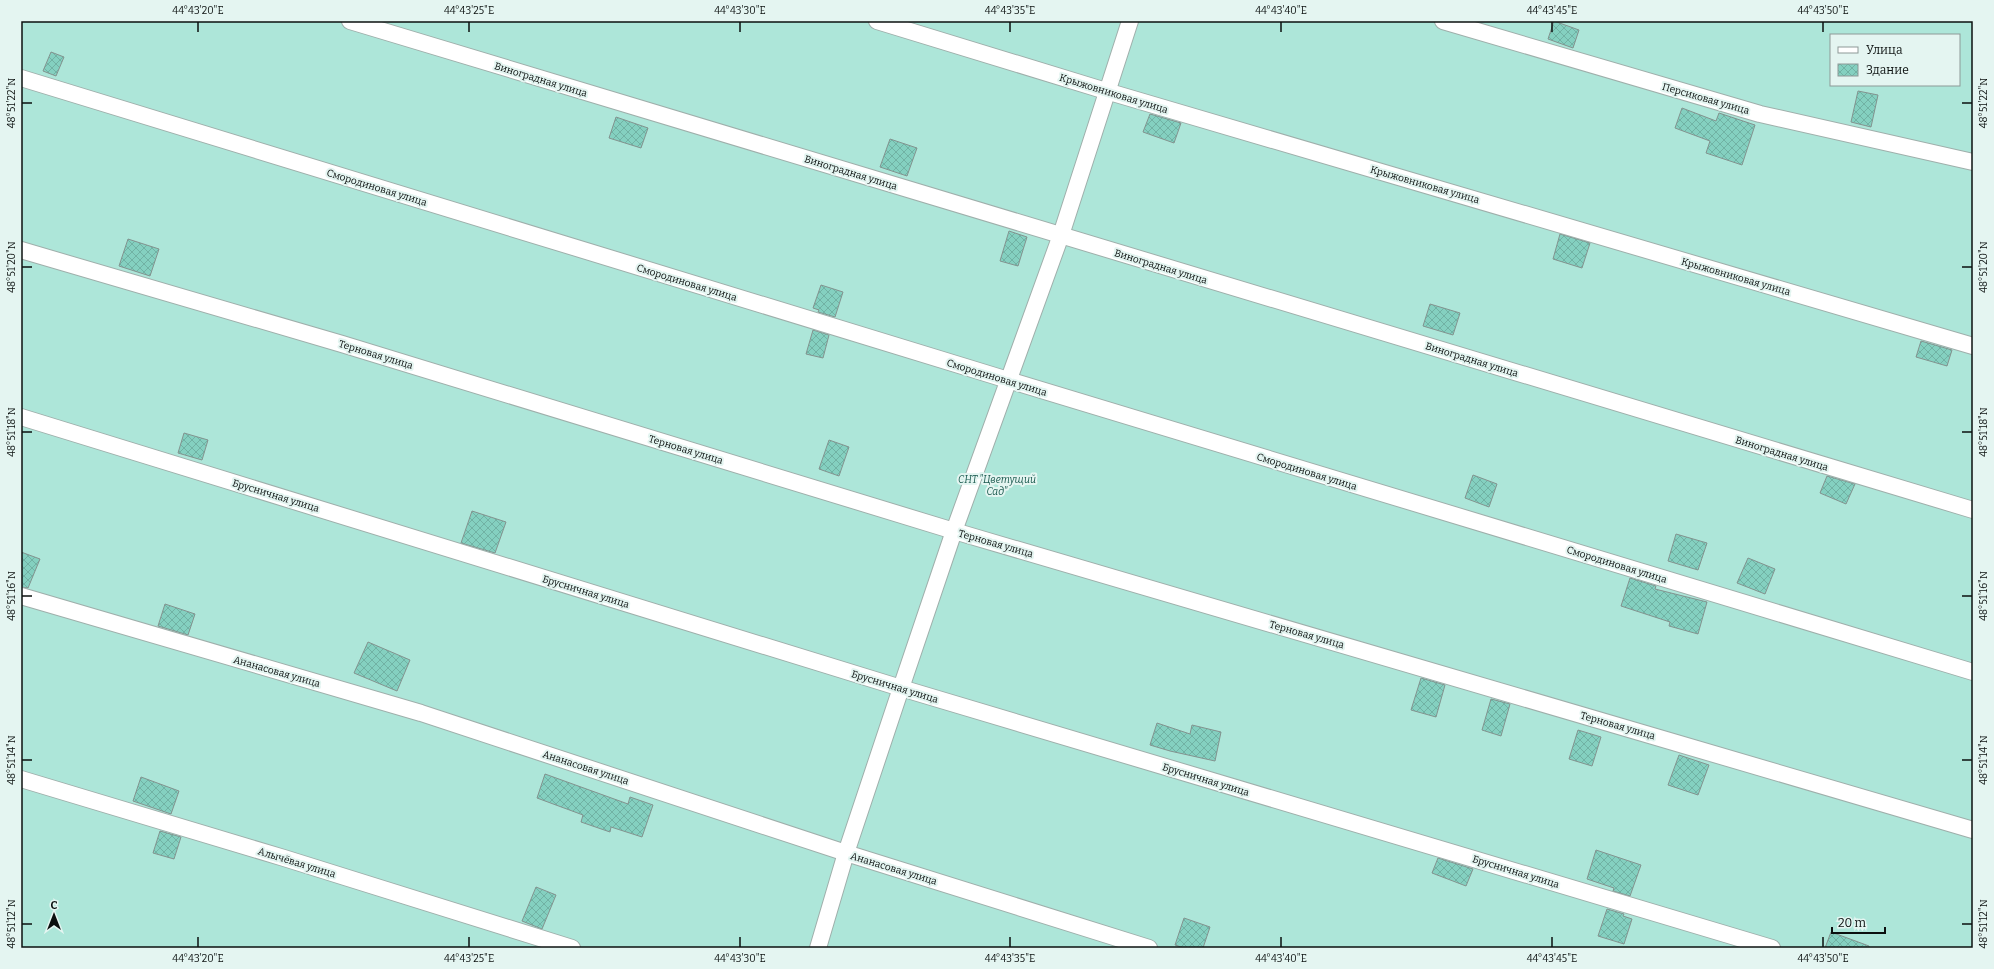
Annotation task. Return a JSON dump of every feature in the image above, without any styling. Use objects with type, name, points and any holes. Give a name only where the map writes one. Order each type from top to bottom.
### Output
[{"type":"street","name":"Виноградная улица","points":[[350,21],[1973,510]]},
{"type":"street","name":"Крыжовниковая улица","points":[[877,21],[1106,91],[1973,346]]},
{"type":"street","points":[[818,948],[846,853],[901,688],[954,531],[1061,235],[1106,91],[1130,21]]},
{"type":"street","name":"Персиковая улица","points":[[1443,21],[1760,114],[1973,162]]},
{"type":"street","name":"Смородиновая улица","points":[[21,78],[1008,380],[1973,672]]},
{"type":"street","name":"Терновая улица","points":[[21,250],[334,341],[954,531],[1973,830]]},
{"type":"street","name":"Брусничная улица","points":[[21,417],[901,688],[1772,948]]},
{"type":"street","name":"Ананасовая улица","points":[[21,596],[421,713],[846,853],[1149,948]]},
{"type":"street","name":"Алычёвая улица","points":[[21,779],[292,860],[572,948]]},
{"type":"green space","name":"СНТ \"Цветущий Сад\"","points":[[21,21],[1973,21],[1973,948],[21,948]]},
{"type":"building","points":[[1554,21],[1579,30],[1573,48],[1548,39]]},
{"type":"building","points":[[51,52],[64,57],[56,76],[43,71]]},
{"type":"building","points":[[1858,91],[1878,95],[1871,127],[1851,122]]},
{"type":"building","points":[[1682,108],[1716,121],[1719,113],[1755,125],[1742,165],[1706,153],[1710,141],[1675,128]]},
{"type":"building","points":[[1150,114],[1181,123],[1174,143],[1143,132]]},
{"type":"building","points":[[616,117],[648,128],[641,148],[609,138]]},
{"type":"building","points":[[890,139],[917,148],[907,176],[880,167]]},
{"type":"building","points":[[1009,231],[1027,237],[1018,266],[1000,261]]},
{"type":"building","points":[[1560,234],[1590,243],[1582,268],[1553,259]]},
{"type":"building","points":[[128,239],[159,249],[150,276],[119,266]]},
{"type":"building","points":[[821,285],[843,292],[835,317],[818,312],[819,310],[813,308]]},
{"type":"building","points":[[1430,304],[1460,313],[1453,335],[1423,326]]},
{"type":"building","points":[[813,330],[829,335],[823,358],[806,354]]},
{"type":"building","points":[[1921,341],[1952,350],[1947,366],[1916,357]]},
{"type":"building","points":[[184,433],[208,440],[202,460],[178,453]]},
{"type":"building","points":[[829,440],[849,447],[839,476],[819,469]]},
{"type":"building","points":[[1473,475],[1497,484],[1489,507],[1465,498]]},
{"type":"building","points":[[1827,476],[1855,484],[1846,504],[1820,493]]},
{"type":"building","points":[[472,511],[506,522],[495,553],[461,543]]},
{"type":"building","points":[[1676,534],[1707,543],[1698,570],[1668,561]]},
{"type":"building","points":[[21,552],[40,559],[28,588],[21,587]]},
{"type":"building","points":[[1748,558],[1775,569],[1765,594],[1737,583]]},
{"type":"building","points":[[1630,578],[1656,586],[1655,589],[1707,602],[1698,634],[1669,626],[1670,622],[1621,606]]},
{"type":"building","points":[[165,604],[195,614],[188,635],[158,626]]},
{"type":"building","points":[[368,642],[410,660],[397,691],[354,673]]},
{"type":"building","points":[[1421,678],[1445,685],[1436,717],[1411,710]]},
{"type":"building","points":[[1491,699],[1510,704],[1501,736],[1482,730]]},
{"type":"building","points":[[1157,723],[1190,734],[1192,725],[1221,732],[1215,761],[1150,745]]},
{"type":"building","points":[[1578,730],[1601,737],[1592,766],[1569,759]]},
{"type":"building","points":[[1679,755],[1709,765],[1698,795],[1668,785]]},
{"type":"building","points":[[545,774],[628,804],[630,797],[653,805],[642,837],[611,827],[610,832],[581,822],[583,815],[537,798]]},
{"type":"building","points":[[141,777],[179,791],[171,814],[133,801]]},
{"type":"building","points":[[160,831],[181,837],[174,859],[153,853]]},
{"type":"building","points":[[1596,850],[1641,865],[1630,896],[1613,891],[1614,888],[1587,879]]},
{"type":"building","points":[[1438,858],[1473,869],[1466,886],[1432,873]]},
{"type":"building","points":[[536,887],[556,895],[542,929],[522,921]]},
{"type":"building","points":[[1607,909],[1624,914],[1623,916],[1632,919],[1624,944],[1598,936]]},
{"type":"building","points":[[1184,918],[1210,927],[1203,948],[1184,948],[1175,945]]},
{"type":"building","points":[[1831,932],[1869,946],[1869,948],[1825,948]]}]
